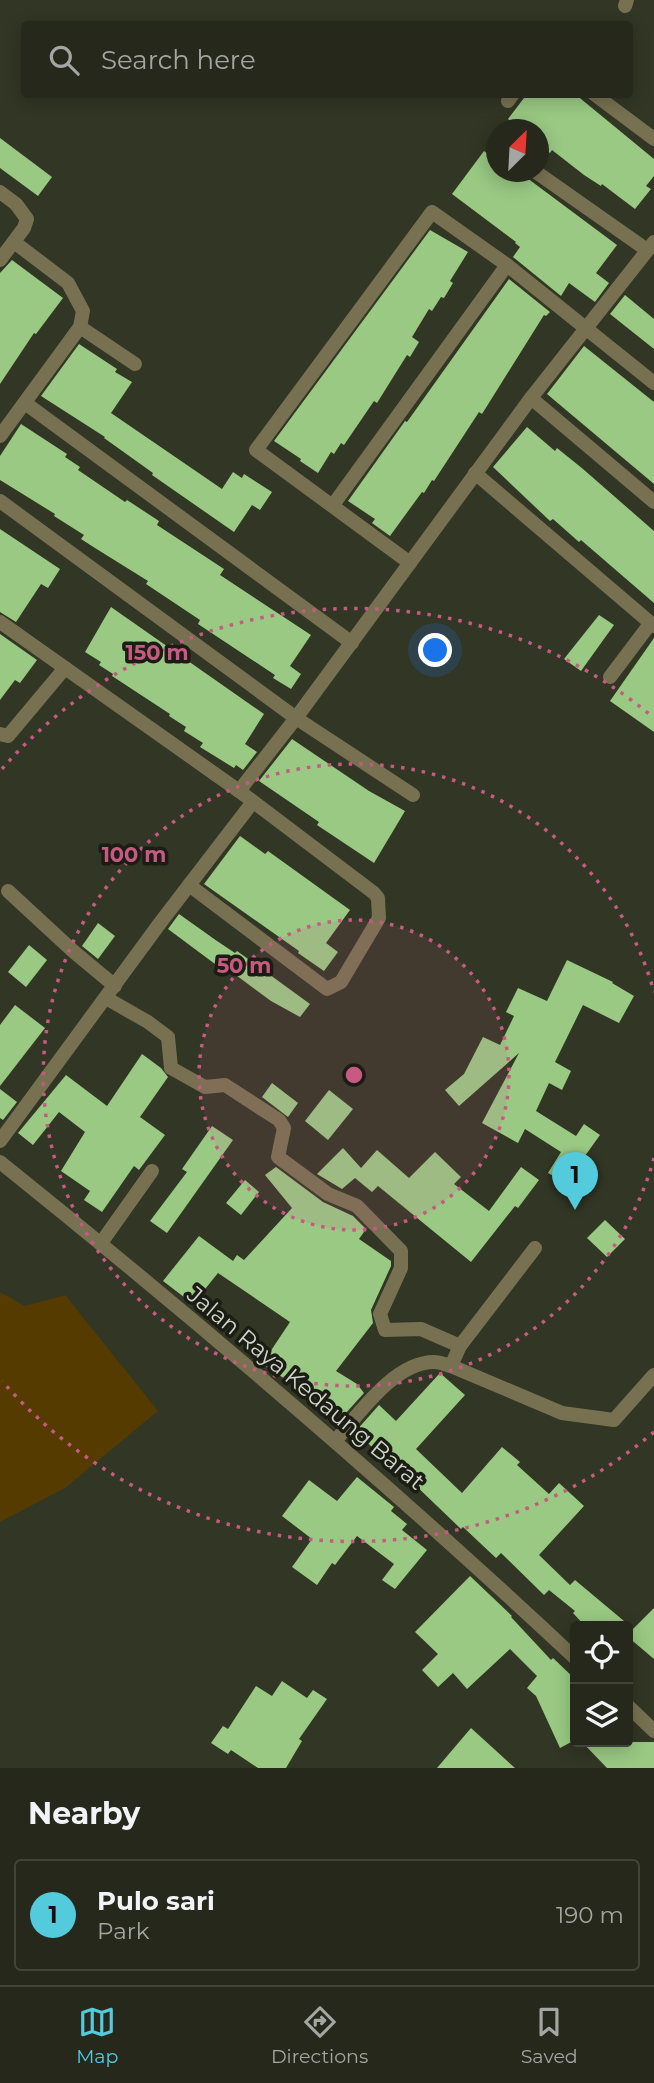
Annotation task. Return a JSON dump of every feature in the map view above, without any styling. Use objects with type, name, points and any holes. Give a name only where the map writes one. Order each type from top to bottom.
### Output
[{"type":"street","points":[[599,98],[654,139]]},
{"type":"street","points":[[239,791],[352,643],[531,398],[651,246],[549,180]]},
{"type":"street","points":[[0,192],[26,216],[26,224],[0,260]]},
{"type":"street","points":[[410,563],[256,450],[432,212],[507,265],[654,383]]},
{"type":"street","points":[[0,436],[80,327],[83,311],[68,283],[14,242]]},
{"type":"street","points":[[332,505],[507,265]]},
{"type":"street","points":[[80,327],[135,364]]},
{"type":"street","points":[[531,398],[654,502]]},
{"type":"street","points":[[25,403],[352,643]]},
{"type":"street","points":[[475,473],[652,625],[610,677]]},
{"type":"street","points":[[0,501],[296,718],[413,795]]},
{"type":"street","points":[[0,622],[239,791],[378,898],[379,918],[341,982],[327,989],[189,885]]},
{"type":"street","points":[[0,734],[8,736],[65,668]]},
{"type":"street","points":[[0,1141],[252,803]]},
{"type":"street","points":[[8,891],[73,951],[111,992],[168,1037],[171,1068],[205,1087],[225,1085],[279,1120],[284,1128],[278,1157],[328,1194],[357,1206],[401,1251],[401,1268],[380,1314],[385,1330],[421,1329],[460,1346]]},
{"type":"street","name":"Jalan Raya Kedaung Barat","points":[[0,1162],[101,1243],[335,1441],[454,1544],[570,1653]]},
{"type":"street","points":[[101,1243],[152,1171]]},
{"type":"street","points":[[451,1366],[460,1346],[535,1248]]},
{"type":"street","points":[[335,1441],[381,1390],[407,1368],[435,1362],[451,1366],[562,1413],[614,1420],[654,1375]]},
{"type":"street","points":[[633,1711],[654,1731]]},
{"type":"shaded area","points":[[0,1292],[25,1306],[65,1295],[158,1411],[65,1488],[0,1522]]},
{"type":"building","points":[[524,98],[580,98],[654,159],[654,176],[646,186],[651,189],[635,209],[552,150],[550,153],[549,119],[508,119]]},
{"type":"building","points":[[0,138],[52,177],[38,196],[0,168]]},
{"type":"building","points":[[484,151],[486,182],[532,182],[617,245],[596,273],[609,283],[595,302],[569,283],[561,296],[513,257],[520,247],[516,242],[452,194]]},
{"type":"building","points":[[430,230],[468,252],[450,281],[453,283],[444,298],[441,297],[432,311],[429,309],[412,337],[419,342],[410,357],[407,355],[377,403],[374,401],[344,445],[341,443],[334,454],[331,452],[318,473],[274,441]]},
{"type":"building","points":[[12,260],[63,298],[36,334],[34,333],[0,384],[0,273]]},
{"type":"building","points":[[509,279],[550,312],[544,315],[482,414],[479,412],[434,481],[422,492],[390,536],[372,523],[375,519],[348,501]]},
{"type":"building","points":[[625,295],[654,319],[654,349],[610,314]]},
{"type":"building","points":[[79,344],[132,382],[111,413],[222,489],[233,472],[242,478],[244,474],[272,492],[260,510],[252,505],[234,532],[152,475],[153,473],[105,437],[41,396]]},
{"type":"building","points":[[584,346],[654,402],[654,484],[547,394]]},
{"type":"building","points":[[21,424],[67,454],[65,457],[80,467],[78,470],[159,521],[157,525],[224,569],[220,575],[311,635],[290,666],[301,674],[291,689],[273,678],[275,675],[198,624],[200,620],[146,584],[148,581],[81,539],[84,535],[54,516],[55,514],[0,480],[0,456]]},
{"type":"building","points":[[527,427],[555,451],[557,448],[583,469],[654,531],[654,603],[581,540],[579,542],[553,519],[550,521],[493,467]]},
{"type":"building","points":[[0,529],[60,569],[48,588],[41,584],[16,622],[0,612]]},
{"type":"building","points":[[111,607],[264,714],[245,744],[257,752],[243,770],[236,765],[234,768],[200,747],[203,743],[184,731],[186,727],[112,676],[113,674],[99,665],[101,662],[85,652]]},
{"type":"building","points":[[599,615],[614,625],[581,671],[564,659]]},
{"type":"building","points":[[0,634],[37,660],[20,683],[15,680],[0,700]]},
{"type":"building","points":[[654,638],[654,732],[610,701]]},
{"type":"building","points":[[292,739],[369,791],[405,811],[374,863],[317,825],[319,822],[259,781]]},
{"type":"building","points":[[240,836],[265,854],[268,851],[350,910],[326,943],[338,952],[324,971],[204,884]]},
{"type":"building","points":[[179,914],[235,953],[237,951],[310,1004],[300,1017],[271,1001],[221,964],[219,967],[168,929]]},
{"type":"building","points":[[98,923],[115,936],[98,959],[82,946]]},
{"type":"building","points":[[29,945],[47,960],[26,987],[8,972]]},
{"type":"building","points":[[567,960],[613,982],[634,996],[619,1023],[583,1005],[555,1062],[571,1071],[562,1090],[549,1083],[536,1111],[576,1136],[584,1124],[600,1135],[577,1167],[580,1169],[570,1185],[548,1173],[561,1152],[525,1129],[518,1143],[482,1123],[519,1053],[459,1106],[445,1090],[464,1074],[483,1037],[500,1045],[514,1016],[506,1012],[518,988],[547,1001]]},
{"type":"building","points":[[15,1005],[45,1028],[0,1086],[0,1025]]},
{"type":"building","points":[[142,1054],[161,1068],[168,1077],[140,1117],[165,1135],[139,1170],[134,1166],[102,1212],[84,1200],[90,1191],[61,1171],[85,1132],[59,1112],[33,1145],[18,1133],[66,1075],[107,1106]]},
{"type":"building","points":[[272,1083],[298,1103],[288,1117],[262,1097]]},
{"type":"building","points":[[0,1089],[17,1102],[3,1120],[0,1118]]},
{"type":"building","points":[[329,1090],[353,1109],[328,1140],[305,1121]]},
{"type":"building","points":[[212,1126],[233,1140],[167,1233],[150,1221],[187,1172],[182,1169]]},
{"type":"building","points":[[343,1148],[361,1168],[377,1150],[409,1178],[435,1152],[461,1177],[454,1184],[489,1211],[521,1167],[539,1180],[471,1262],[378,1186],[372,1192],[355,1178],[342,1189],[317,1174]]},
{"type":"building","points":[[276,1167],[323,1202],[353,1216],[366,1229],[359,1239],[391,1261],[371,1310],[373,1323],[336,1371],[357,1384],[364,1393],[345,1414],[316,1396],[311,1402],[293,1390],[296,1386],[262,1364],[290,1322],[218,1273],[193,1304],[163,1281],[199,1236],[233,1261],[237,1255],[244,1260],[292,1208],[265,1175]]},
{"type":"building","points":[[245,1180],[259,1192],[241,1215],[226,1203]]},
{"type":"building","points":[[605,1220],[625,1239],[607,1257],[587,1238]]},
{"type":"building","points":[[440,1373],[465,1395],[416,1449],[462,1493],[502,1447],[520,1462],[517,1465],[549,1494],[559,1483],[584,1506],[539,1555],[570,1585],[575,1580],[624,1621],[580,1621],[573,1613],[575,1611],[549,1590],[544,1595],[501,1553],[496,1558],[463,1527],[461,1529],[355,1432],[379,1405],[396,1421]]},
{"type":"building","points":[[357,1477],[394,1507],[391,1511],[407,1524],[402,1530],[427,1550],[395,1589],[382,1580],[394,1564],[357,1536],[335,1565],[332,1563],[317,1585],[292,1567],[312,1539],[282,1516],[309,1480],[337,1501]]},
{"type":"building","points":[[470,1576],[512,1616],[551,1660],[553,1658],[570,1674],[570,1743],[560,1748],[536,1696],[527,1688],[537,1676],[510,1649],[467,1689],[453,1673],[438,1687],[422,1670],[438,1654],[415,1632]]},
{"type":"building","points":[[654,1608],[654,1659],[633,1641],[633,1629]]},
{"type":"building","points":[[282,1681],[307,1698],[313,1690],[327,1699],[299,1739],[302,1741],[286,1768],[258,1768],[231,1750],[228,1754],[211,1743],[223,1726],[228,1729],[256,1686],[272,1696]]},
{"type":"building","points":[[471,1728],[515,1768],[437,1768]]},
{"type":"building","points":[[633,1742],[654,1742],[654,1768],[607,1768],[587,1747],[633,1747]]},
{"type":"place","name":"Pulo sari","points":[[575,1210]]}]
